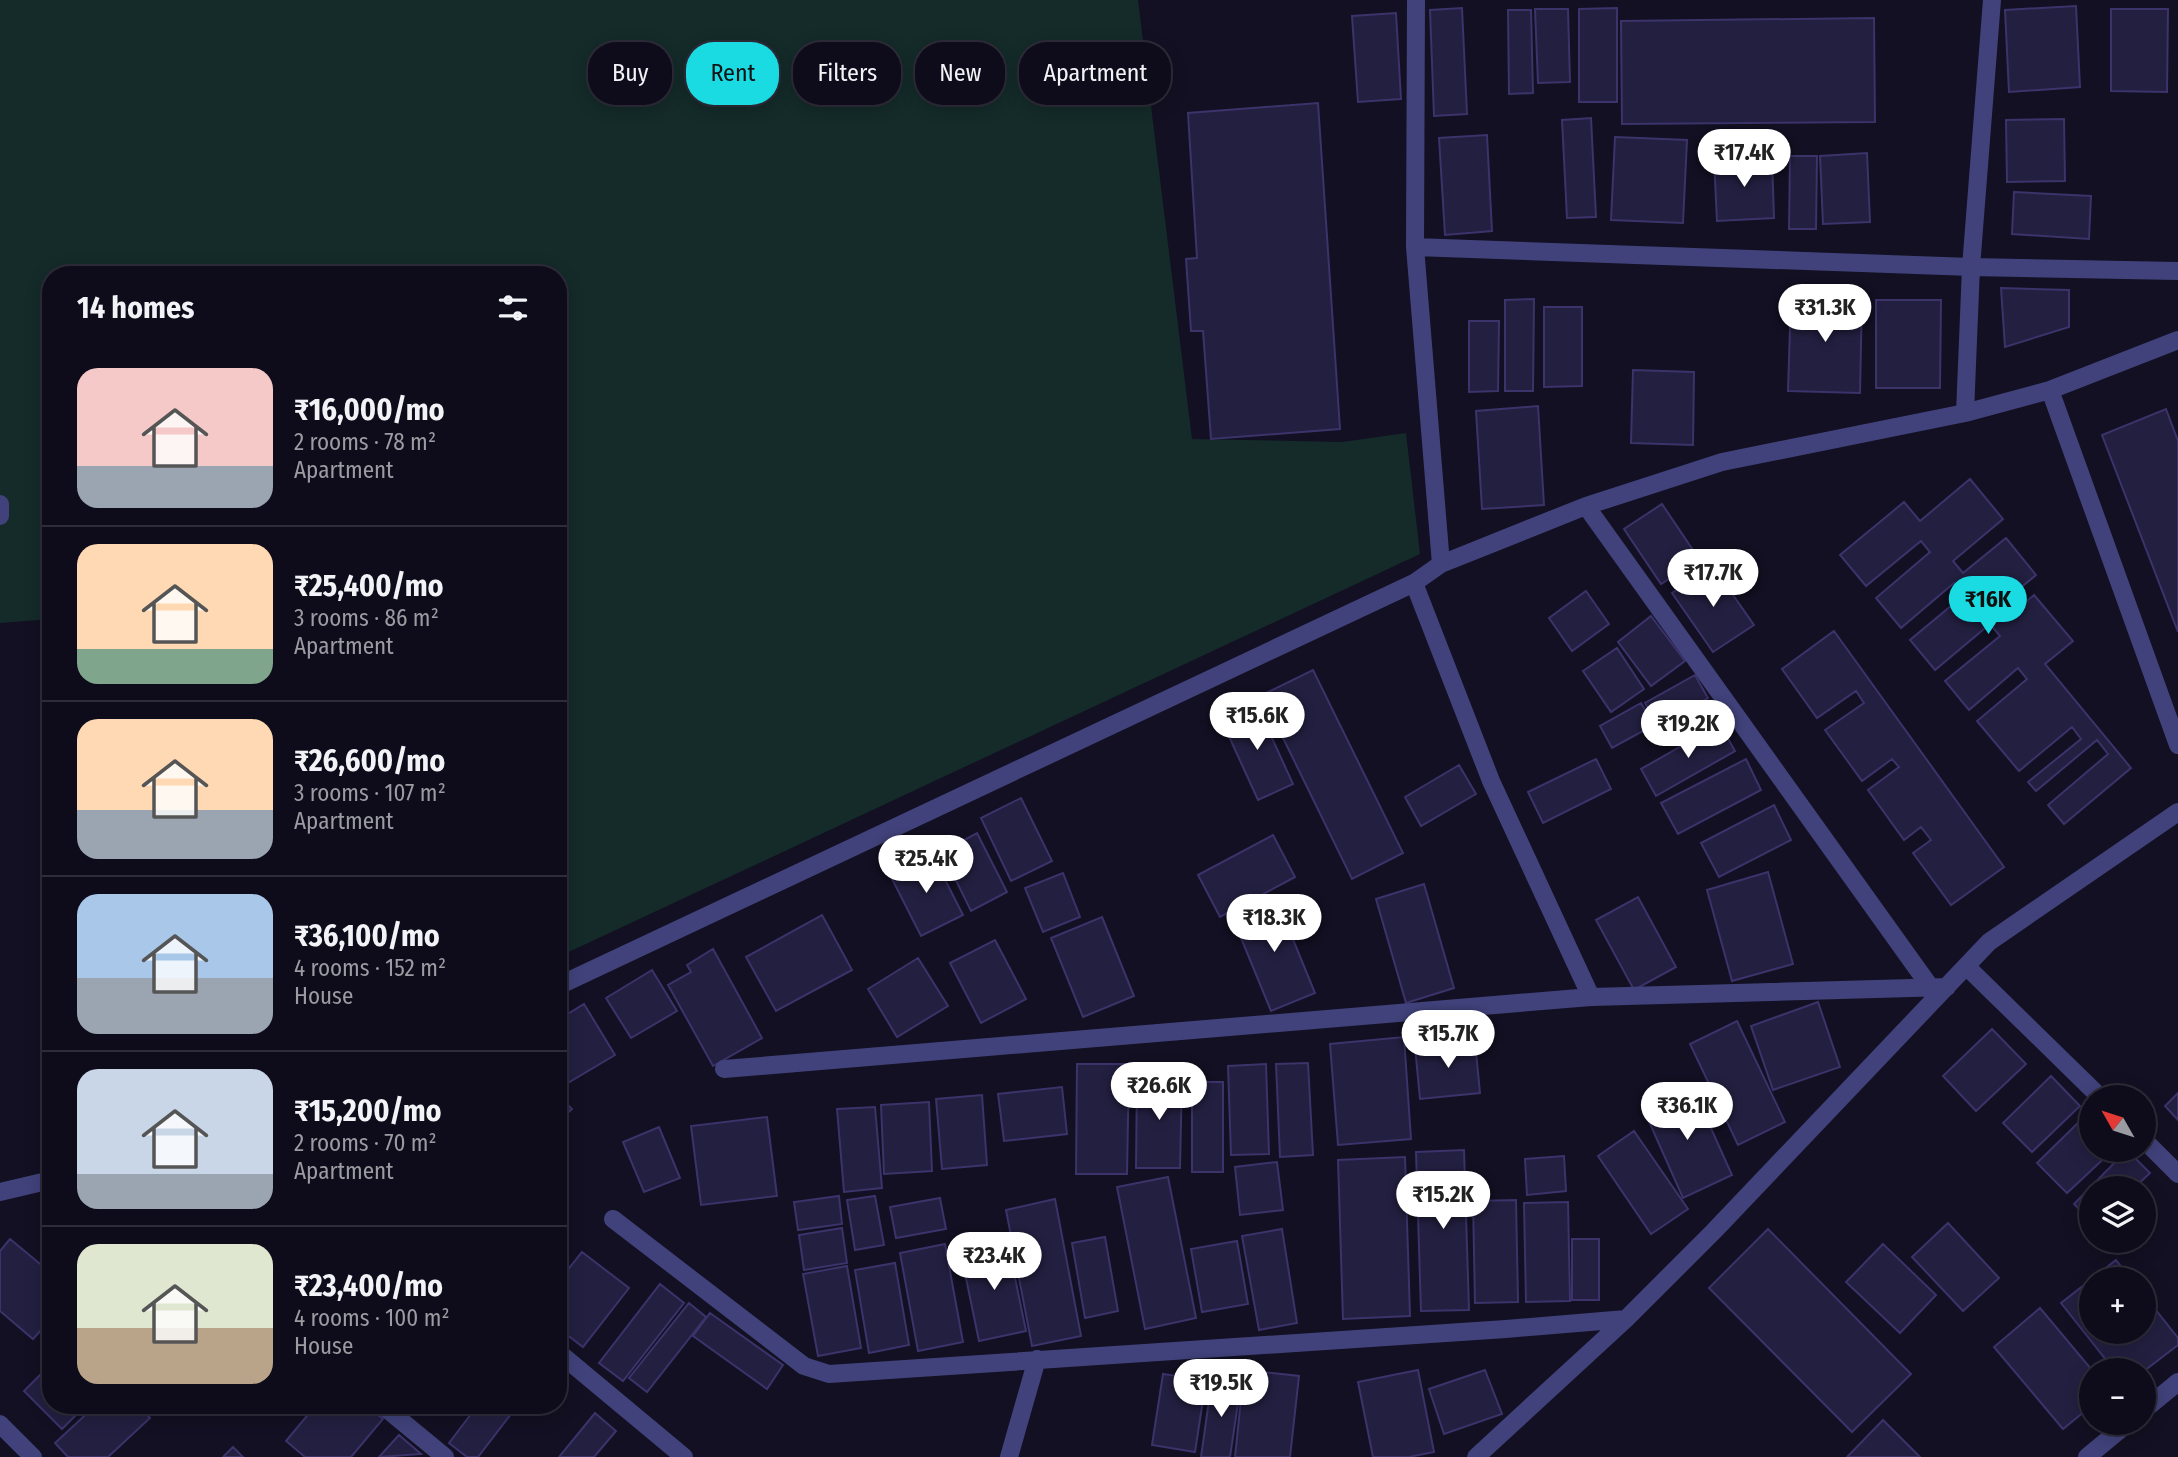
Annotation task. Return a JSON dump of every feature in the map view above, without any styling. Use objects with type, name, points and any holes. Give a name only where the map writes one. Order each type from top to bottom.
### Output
[{"type":"street","points":[[1416,0],[1415,247],[1441,564]]},
{"type":"street","points":[[1965,413],[1972,267],[1992,0]]},
{"type":"street","points":[[1415,247],[1972,267],[2178,271]]},
{"type":"street","points":[[567,982],[1414,583],[1441,564],[1586,506],[1722,461],[1965,413],[2050,390],[2178,340]]},
{"type":"street","points":[[2050,390],[2178,745]]},
{"type":"street","points":[[0,504],[0,516]]},
{"type":"street","points":[[1586,506],[1939,987]]},
{"type":"street","points":[[1414,583],[1491,780],[1591,997]]},
{"type":"street","points":[[1476,1457],[1626,1318],[1714,1231],[1939,987],[1966,966],[1989,942],[2178,812]]},
{"type":"street","points":[[1966,966],[2088,1085]]},
{"type":"street","points":[[724,1069],[1591,997],[1939,987]]},
{"type":"street","points":[[2156,1152],[2178,1174]]},
{"type":"street","points":[[0,1192],[42,1182]]},
{"type":"street","points":[[613,1219],[804,1366],[829,1374],[1506,1329],[1626,1318]]},
{"type":"street","points":[[1009,1457],[1037,1359]]},
{"type":"street","points":[[567,1360],[684,1457]]},
{"type":"street","points":[[2156,1400],[2178,1382]]},
{"type":"street","points":[[393,1414],[445,1457]]},
{"type":"street","points":[[0,1424],[33,1457]]},
{"type":"street","points":[[2087,1457],[2114,1435]]},
{"type":"green space","points":[[0,0],[1138,0],[1143,42],[1019,42],[1019,105],[1151,105],[1192,439],[1342,442],[1406,433],[1420,554],[567,953],[567,266],[42,266],[42,620],[0,623]]},
{"type":"building","points":[[2076,6],[2080,87],[2009,92],[2005,10]]},
{"type":"building","points":[[1462,8],[1467,114],[1434,116],[1430,10]]},
{"type":"building","points":[[1617,8],[1617,102],[1579,102],[1579,9]]},
{"type":"building","points":[[1535,9],[1568,9],[1570,82],[1538,83]]},
{"type":"building","points":[[2111,9],[2168,9],[2167,92],[2111,91]]},
{"type":"building","points":[[1508,10],[1531,10],[1533,93],[1509,94]]},
{"type":"building","points":[[1396,13],[1401,99],[1358,102],[1352,16]]},
{"type":"building","points":[[1874,18],[1875,122],[1622,124],[1621,21]]},
{"type":"building","points":[[1318,103],[1340,429],[1211,439],[1203,331],[1191,331],[1186,259],[1197,258],[1188,113]]},
{"type":"building","points":[[1591,118],[1596,217],[1567,218],[1562,120]]},
{"type":"building","points":[[2064,119],[2065,181],[2007,182],[2006,120]]},
{"type":"building","points":[[1487,135],[1492,231],[1445,235],[1439,138]]},
{"type":"building","points":[[1615,137],[1687,140],[1683,223],[1611,220]]},
{"type":"building","points":[[1867,153],[1870,222],[1823,224],[1820,156]]},
{"type":"building","points":[[1790,156],[1817,156],[1816,229],[1789,229]]},
{"type":"building","points":[[1772,158],[1774,218],[1717,221],[1714,159]]},
{"type":"building","points":[[2014,192],[2091,196],[2089,239],[2012,234]]},
{"type":"building","points":[[2001,288],[2069,290],[2069,327],[2005,347]]},
{"type":"building","points":[[1791,295],[1862,297],[1860,393],[1788,391]]},
{"type":"building","points":[[1534,299],[1533,391],[1505,391],[1505,300]]},
{"type":"building","points":[[1876,300],[1941,300],[1940,388],[1876,388]]},
{"type":"building","points":[[1544,307],[1582,307],[1582,386],[1544,387]]},
{"type":"building","points":[[1469,321],[1499,321],[1498,391],[1469,392]]},
{"type":"building","points":[[1633,370],[1694,372],[1693,445],[1631,443]]},
{"type":"building","points":[[1538,406],[1544,505],[1482,509],[1476,411]]},
{"type":"building","points":[[2166,409],[2178,441],[2178,632],[2102,435]]},
{"type":"building","points":[[1970,479],[2003,519],[1953,561],[1963,573],[2006,538],[2036,575],[1994,610],[2003,621],[2034,595],[2073,641],[2045,664],[2131,768],[2064,824],[2048,805],[2108,754],[2097,740],[2036,791],[2028,782],[2081,739],[2072,727],[2019,771],[1977,721],[2027,679],[2018,668],[1969,710],[1945,681],[2000,636],[1990,624],[1935,670],[1910,640],[1964,595],[1954,583],[1901,628],[1876,598],[1930,552],[1921,541],[1866,586],[1840,555],[1904,502],[1920,521]]},
{"type":"building","points":[[1662,504],[1699,559],[1661,584],[1624,529]]},
{"type":"building","points":[[1712,565],[1754,625],[1713,652],[1672,593]]},
{"type":"building","points":[[1586,591],[1609,624],[1572,651],[1549,618]]},
{"type":"building","points":[[1651,616],[1685,661],[1651,686],[1618,642]]},
{"type":"building","points":[[1834,631],[2004,867],[1951,905],[1913,853],[1931,840],[1921,827],[1904,840],[1868,790],[1899,767],[1892,759],[1862,781],[1825,730],[1864,703],[1856,691],[1817,718],[1782,669]]},
{"type":"building","points":[[1617,648],[1644,689],[1611,712],[1583,671]]},
{"type":"building","points":[[1313,670],[1403,853],[1352,879],[1262,695]]},
{"type":"building","points":[[1695,675],[1708,698],[1658,726],[1645,703]]},
{"type":"building","points":[[1256,703],[1293,784],[1258,800],[1221,719]]},
{"type":"building","points":[[1641,703],[1654,725],[1612,748],[1600,726]]},
{"type":"building","points":[[1720,724],[1735,751],[1656,796],[1641,769]]},
{"type":"building","points":[[1596,759],[1611,789],[1543,823],[1528,792]]},
{"type":"building","points":[[1746,759],[1761,790],[1678,834],[1661,803]]},
{"type":"building","points":[[1459,765],[1476,794],[1421,826],[1405,797]]},
{"type":"building","points":[[1021,798],[1052,861],[1011,881],[981,818]]},
{"type":"building","points":[[1774,805],[1791,840],[1719,877],[1701,843]]},
{"type":"building","points":[[977,833],[1007,892],[971,911],[942,852]]},
{"type":"building","points":[[1273,835],[1295,877],[1220,917],[1198,875]]},
{"type":"building","points":[[932,854],[963,915],[921,936],[890,875]]},
{"type":"building","points":[[1768,872],[1793,964],[1732,981],[1707,890]]},
{"type":"building","points":[[1063,873],[1080,917],[1043,932],[1025,888]]},
{"type":"building","points":[[1424,884],[1454,988],[1406,1003],[1376,899]]},
{"type":"building","points":[[1638,897],[1676,967],[1634,990],[1596,920]]},
{"type":"building","points":[[1276,898],[1315,993],[1271,1011],[1232,916]]},
{"type":"building","points":[[822,915],[852,970],[776,1011],[746,957]]},
{"type":"building","points":[[1102,917],[1134,996],[1083,1017],[1051,938]]},
{"type":"building","points":[[995,940],[1026,999],[981,1023],[950,963]]},
{"type":"building","points":[[713,949],[762,1038],[713,1066],[668,985],[691,972],[687,965]]},
{"type":"building","points":[[918,958],[948,1006],[897,1037],[868,989]]},
{"type":"building","points":[[652,970],[677,1011],[631,1038],[606,998]]},
{"type":"building","points":[[1818,1002],[1840,1067],[1773,1090],[1751,1026]]},
{"type":"building","points":[[584,1004],[615,1055],[567,1083],[567,1014]]},
{"type":"building","points":[[1737,1021],[1785,1122],[1738,1145],[1690,1044]]},
{"type":"building","points":[[1992,1029],[2026,1064],[1976,1111],[1943,1076]]},
{"type":"building","points":[[1404,1037],[1411,1139],[1338,1145],[1330,1044]]},
{"type":"building","points":[[1475,1041],[1480,1093],[1420,1099],[1415,1047]]},
{"type":"building","points":[[1308,1063],[1313,1155],[1280,1157],[1276,1064]]},
{"type":"building","points":[[1077,1064],[1129,1064],[1127,1174],[1076,1174]]},
{"type":"building","points":[[1266,1064],[1269,1154],[1231,1155],[1228,1066]]},
{"type":"building","points":[[1137,1076],[1182,1076],[1180,1168],[1136,1168]]},
{"type":"building","points":[[2051,1076],[2079,1105],[2032,1152],[2003,1123]]},
{"type":"building","points":[[1192,1082],[1223,1082],[1223,1172],[1192,1172]]},
{"type":"building","points":[[1692,1086],[1732,1175],[1683,1198],[1643,1108]]},
{"type":"building","points":[[1062,1087],[1067,1134],[1004,1141],[998,1094]]},
{"type":"building","points":[[2178,1093],[2178,1120],[2165,1106]]},
{"type":"building","points":[[982,1095],[987,1165],[942,1169],[936,1099]]},
{"type":"building","points":[[929,1102],[932,1171],[884,1174],[881,1105]]},
{"type":"building","points":[[875,1107],[882,1188],[844,1192],[837,1109]]},
{"type":"building","points":[[767,1117],[777,1196],[701,1205],[691,1126]]},
{"type":"building","points":[[2079,1122],[2079,1162],[2100,1162],[2085,1176],[2079,1176],[2079,1182],[2067,1193],[2037,1163]]},
{"type":"building","points":[[659,1127],[680,1178],[644,1192],[623,1142]]},
{"type":"building","points":[[1634,1131],[1688,1209],[1651,1234],[1598,1156]]},
{"type":"building","points":[[1464,1150],[1469,1310],[1421,1311],[1416,1152]]},
{"type":"building","points":[[1564,1156],[1566,1191],[1527,1195],[1525,1159]]},
{"type":"building","points":[[1405,1157],[1410,1316],[1343,1319],[1338,1160]]},
{"type":"building","points":[[1277,1162],[1283,1210],[1240,1215],[1235,1167]]},
{"type":"building","points":[[2115,1162],[2139,1162],[2150,1173],[2147,1176],[2101,1176]]},
{"type":"building","points":[[1168,1177],[1196,1318],[1145,1329],[1117,1187]]},
{"type":"building","points":[[839,1196],[842,1224],[798,1230],[794,1202]]},
{"type":"building","points":[[875,1196],[884,1245],[855,1250],[847,1200]]},
{"type":"building","points":[[940,1198],[946,1229],[896,1238],[890,1207]]},
{"type":"building","points":[[1055,1199],[1081,1336],[1032,1346],[1006,1210]]},
{"type":"building","points":[[1516,1200],[1518,1302],[1475,1303],[1473,1201]]},
{"type":"building","points":[[1568,1202],[1570,1301],[1526,1302],[1524,1203]]},
{"type":"building","points":[[1948,1223],[1999,1278],[1963,1311],[1912,1257]]},
{"type":"building","points":[[842,1228],[847,1263],[804,1270],[799,1235]]},
{"type":"building","points":[[1282,1229],[1297,1323],[1259,1330],[1242,1236]]},
{"type":"building","points":[[1768,1229],[1911,1374],[1852,1432],[1709,1288]]},
{"type":"building","points":[[1105,1237],[1118,1311],[1085,1318],[1072,1243]]},
{"type":"building","points":[[10,1239],[42,1266],[42,1329],[33,1339],[0,1311],[0,1251]]},
{"type":"building","points":[[1572,1239],[1599,1239],[1599,1300],[1572,1300]]},
{"type":"building","points":[[1237,1241],[1248,1304],[1202,1312],[1191,1249]]},
{"type":"building","points":[[945,1244],[963,1342],[918,1351],[900,1253]]},
{"type":"building","points":[[1008,1244],[1026,1331],[979,1341],[961,1254]]},
{"type":"building","points":[[1883,1244],[1936,1295],[1900,1333],[1846,1282]]},
{"type":"building","points":[[582,1252],[629,1288],[583,1347],[567,1335],[567,1271]]},
{"type":"building","points":[[2116,1260],[2122,1267],[2107,1267]]},
{"type":"building","points":[[895,1263],[909,1345],[869,1353],[855,1270]]},
{"type":"building","points":[[847,1266],[861,1348],[818,1356],[803,1274]]},
{"type":"building","points":[[660,1284],[684,1303],[623,1381],[599,1363]]},
{"type":"building","points":[[2079,1289],[2079,1326],[2061,1303]]},
{"type":"building","points":[[689,1303],[706,1317],[647,1392],[629,1378]]},
{"type":"building","points":[[2040,1308],[2082,1358],[2079,1358],[2079,1416],[2063,1429],[1994,1347]]},
{"type":"building","points":[[2156,1310],[2178,1338],[2178,1345],[2156,1362],[2156,1358],[2105,1358],[2093,1344],[2156,1344]]},
{"type":"building","points":[[710,1313],[783,1365],[767,1389],[693,1336]]},
{"type":"building","points":[[1244,1370],[1299,1376],[1290,1457],[1235,1457]]},
{"type":"building","points":[[1418,1370],[1434,1452],[1409,1457],[1373,1457],[1358,1382]]},
{"type":"building","points":[[1485,1370],[1502,1414],[1444,1434],[1429,1389]]},
{"type":"building","points":[[42,1373],[42,1409],[24,1391]]},
{"type":"building","points":[[1163,1374],[1206,1380],[1195,1452],[1152,1445]]},
{"type":"building","points":[[1212,1379],[1241,1383],[1230,1457],[1201,1457]]},
{"type":"building","points":[[595,1413],[616,1431],[594,1457],[559,1457]]},
{"type":"building","points":[[47,1414],[77,1414],[62,1429]]},
{"type":"building","points":[[86,1414],[147,1414],[150,1418],[108,1457],[68,1457],[55,1443]]},
{"type":"building","points":[[308,1414],[377,1414],[383,1419],[351,1457],[305,1457],[286,1441]]},
{"type":"building","points":[[471,1414],[511,1414],[478,1457],[467,1457],[449,1443]]},
{"type":"building","points":[[1883,1420],[1920,1457],[1847,1457]]},
{"type":"building","points":[[399,1435],[421,1454],[379,1457]]},
{"type":"building","points":[[233,1447],[243,1457],[223,1457]]}]
